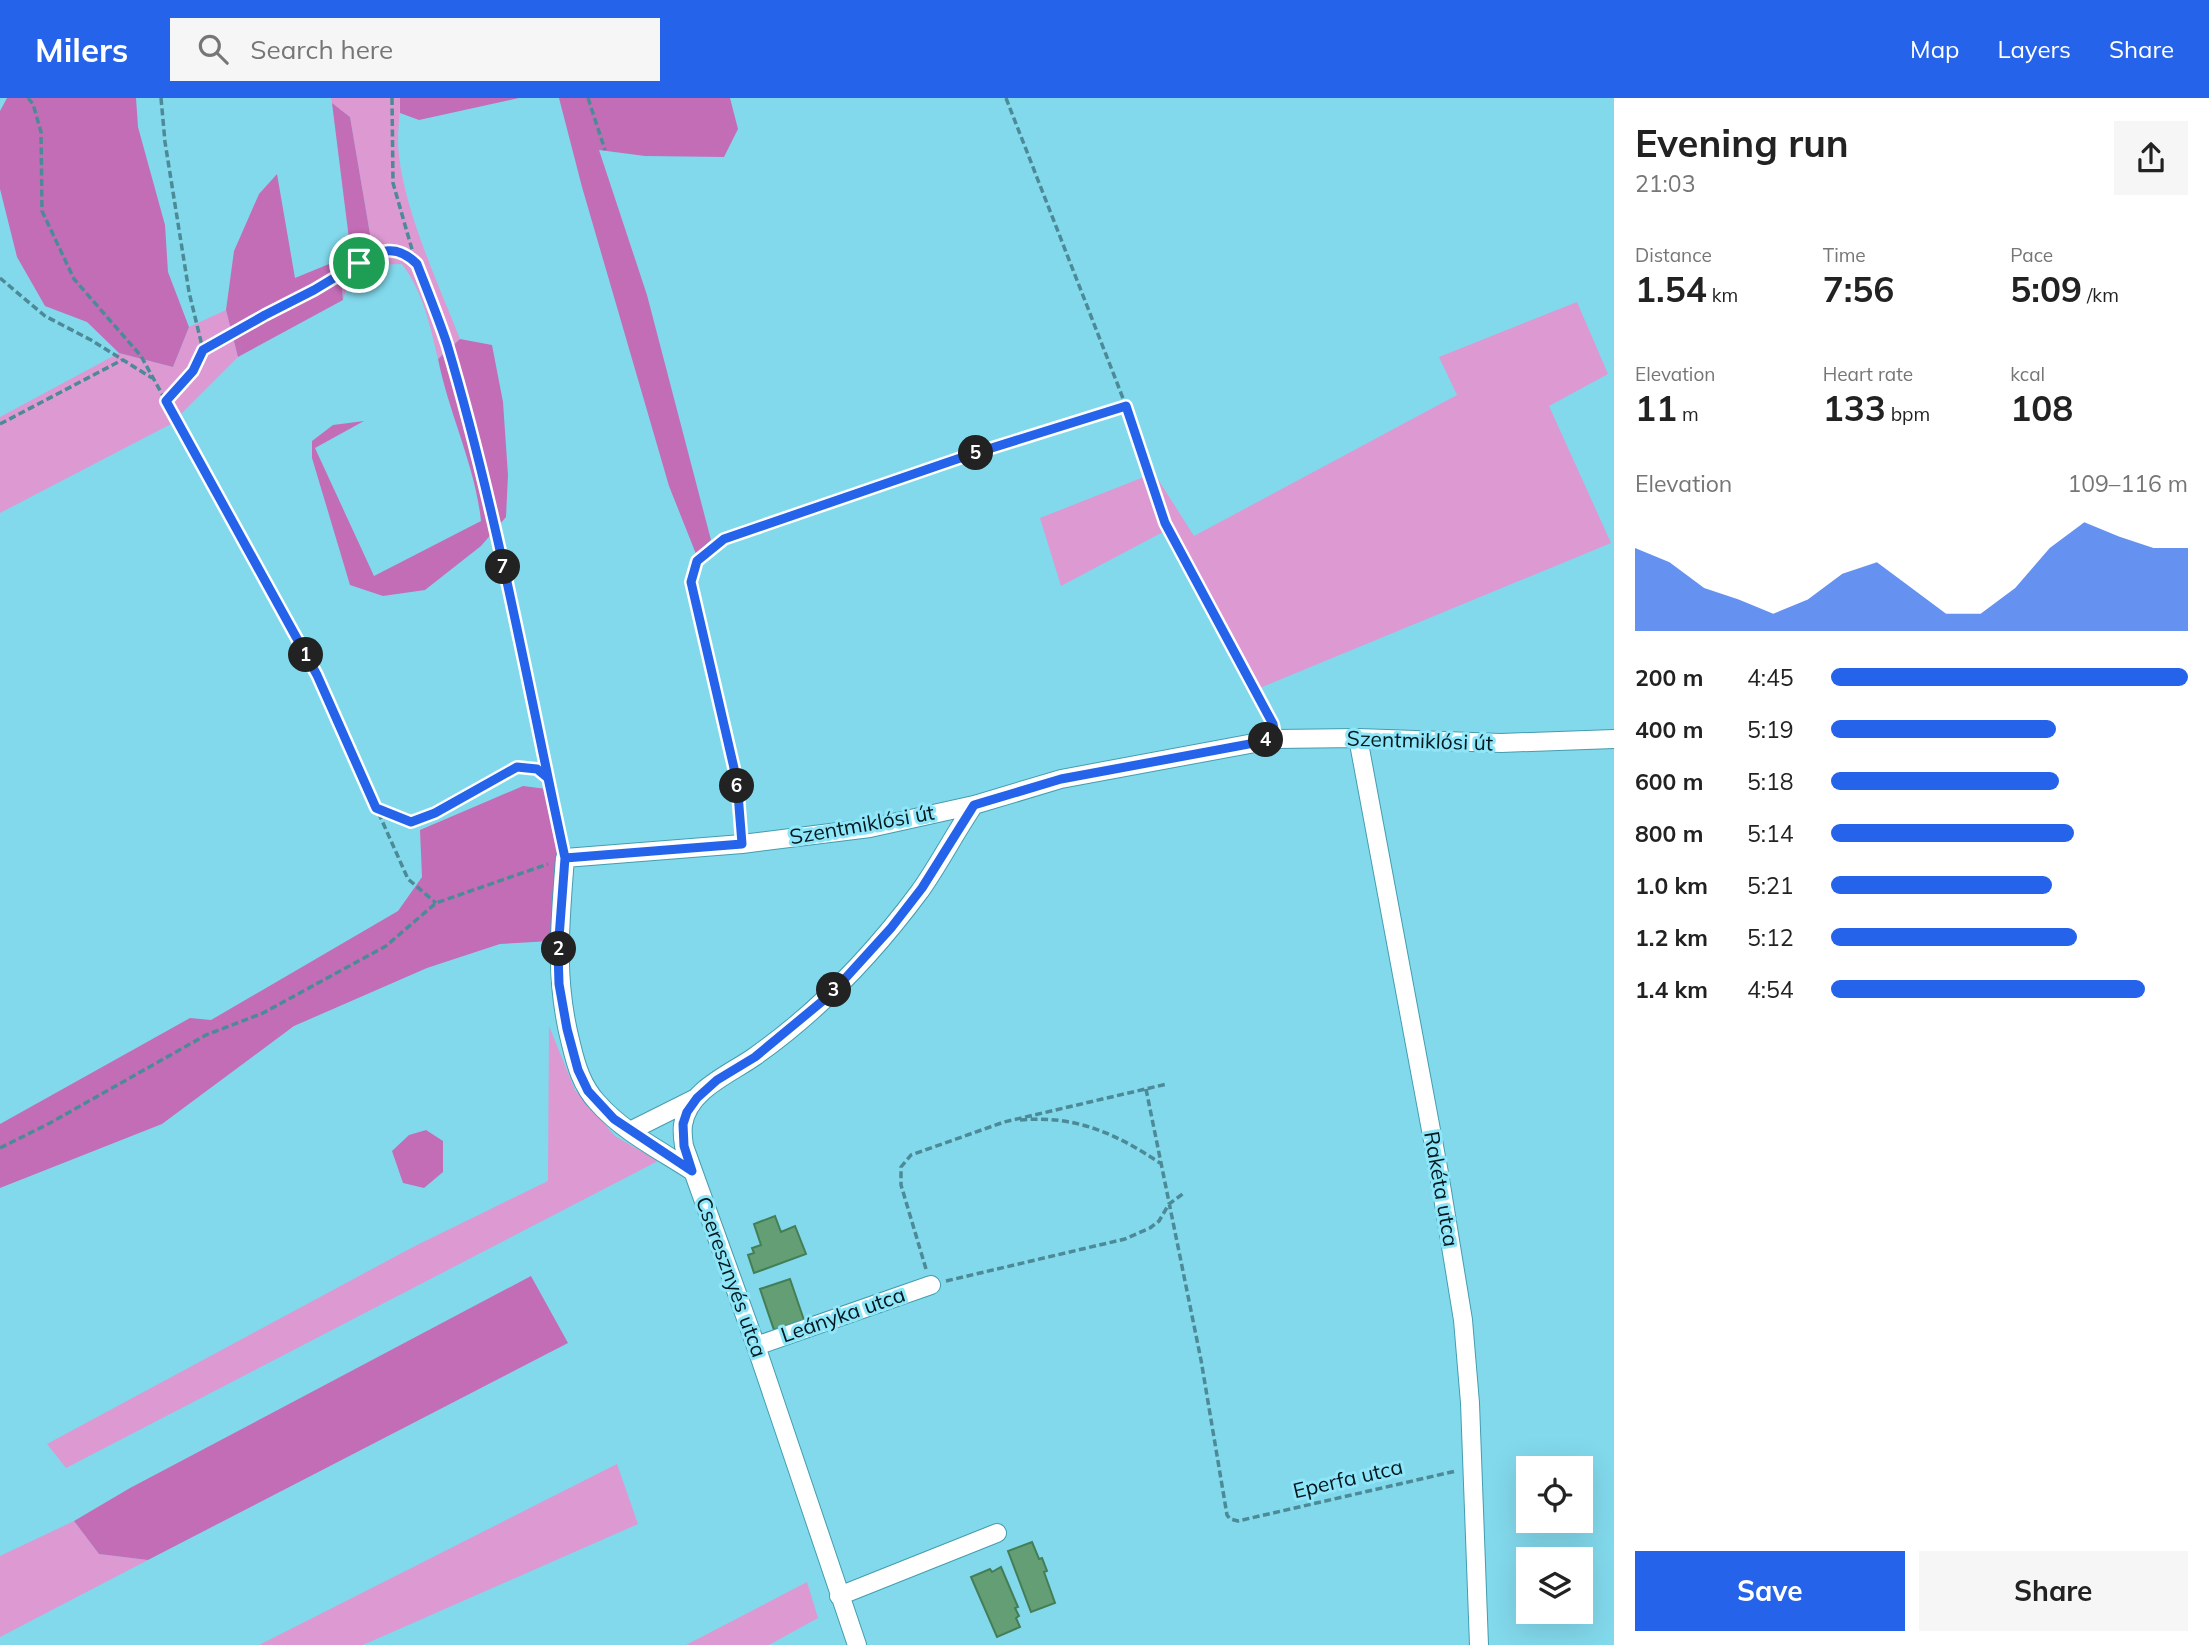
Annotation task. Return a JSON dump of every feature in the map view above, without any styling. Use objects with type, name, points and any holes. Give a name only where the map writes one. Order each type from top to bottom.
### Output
[{"type":"street","name":"Szentmiklósi út","points":[[565,858],[742,844],[870,828],[974,805],[1061,779],[1276,739],[1357,738],[1500,743],[1614,739]]},
{"type":"street","name":"Rakéta utca","points":[[1357,738],[1436,1160],[1463,1320],[1470,1403],[1479,1645]]},
{"type":"street","name":"Cseresznyés utca","points":[[857,1645],[756,1346],[692,1171],[684,1146],[683,1124],[687,1112],[697,1098],[717,1080],[755,1057],[831,994],[891,928],[922,888],[974,805]]},
{"type":"street","points":[[565,858],[558,951],[559,984],[578,1070],[588,1091],[614,1119],[692,1171]]},
{"type":"street","points":[[630,1131],[697,1098]]},
{"type":"street","name":"Leányka utca","points":[[756,1346],[930,1285]]},
{"type":"street","points":[[839,1596],[997,1533]]},
{"type":"path","points":[[27,98],[33,104],[41,132],[42,211],[74,279],[141,356],[317,675],[408,879],[436,903]]},
{"type":"path","points":[[161,98],[165,142],[189,292],[203,350]]},
{"type":"path","points":[[0,1148],[206,1035],[263,1013],[386,946],[436,903],[565,858],[486,492],[446,342],[417,264],[393,183],[392,98]]},
{"type":"path","points":[[588,98],[605,150]]},
{"type":"path","points":[[1006,98],[1126,406],[1165,523],[1273,724],[1276,739]]},
{"type":"path","points":[[166,401],[193,371],[203,350],[314,290],[380,250],[397,252],[410,257],[417,264]]},
{"type":"path","points":[[0,278],[45,316],[91,340],[154,379]]},
{"type":"path","points":[[0,424],[122,360]]},
{"type":"path","points":[[742,844],[737,781],[691,582],[697,561],[724,539],[966,456],[1126,406]]},
{"type":"path","points":[[376,808],[411,822],[435,813],[517,767],[537,769],[548,778]]},
{"type":"path","points":[[1167,1084],[1004,1122],[911,1155],[901,1167],[901,1185],[930,1285],[1125,1239],[1159,1221],[1170,1205],[1184,1193]]},
{"type":"path","points":[[1146,1089],[1170,1205]]},
{"type":"path","points":[[1004,1122],[1036,1119],[1075,1122],[1108,1133],[1161,1164]]},
{"type":"path","name":"Eperfa utca","points":[[1170,1205],[1224,1505],[1230,1519],[1238,1521],[1472,1467]]},
{"type":"shaded area","points":[[7,98],[136,98],[138,127],[165,225],[168,272],[189,327],[173,367],[119,353],[87,322],[45,306],[17,257],[0,189],[0,111]]},
{"type":"shaded area","points":[[331,98],[400,98],[398,142],[405,190],[460,339],[438,359],[421,297],[402,264],[373,265],[348,283],[343,300],[340,266],[366,252],[370,234],[350,117],[332,103]]},
{"type":"shaded area","points":[[400,98],[519,98],[419,120],[400,113]]},
{"type":"shaded area","points":[[559,98],[730,98],[738,129],[724,157],[645,156],[599,150],[647,295],[711,540],[696,554],[669,486],[582,187]]},
{"type":"shaded area","points":[[332,103],[350,117],[370,234],[367,252],[340,266],[343,300],[238,357],[226,310],[234,251],[259,194],[277,174],[295,278],[351,255]]},
{"type":"shaded area","points":[[1577,302],[1608,374],[1549,406],[1611,543],[1250,692],[1163,532],[1061,586],[1040,518],[1154,473],[1194,536],[1457,395],[1439,357]]},
{"type":"shaded area","points":[[226,310],[238,357],[171,424],[0,513],[0,417],[119,353],[173,367],[189,327]]},
{"type":"shaded area","points":[[460,339],[492,345],[503,402],[508,475],[506,517],[481,546],[425,590],[383,596],[350,585],[312,458],[312,441],[333,425],[364,421],[315,448],[374,576],[481,521],[468,460],[438,359]]},
{"type":"shaded area","points":[[523,786],[547,789],[560,852],[551,941],[500,944],[427,968],[294,1026],[162,1124],[0,1188],[0,1124],[190,1018],[211,1020],[398,911],[422,877],[420,830]]},
{"type":"shaded area","points":[[549,1026],[575,1090],[615,1136],[658,1161],[66,1468],[47,1444],[413,1247],[548,1181]]},
{"type":"shaded area","points":[[426,1130],[443,1141],[443,1172],[424,1188],[403,1183],[392,1151],[409,1135]]},
{"type":"shaded area","points":[[531,1276],[568,1343],[148,1560],[99,1554],[74,1521],[130,1488]]},
{"type":"shaded area","points":[[617,1464],[638,1524],[363,1645],[259,1645]]},
{"type":"shaded area","points":[[74,1521],[99,1554],[148,1560],[0,1637],[0,1556]]},
{"type":"shaded area","points":[[807,1582],[818,1618],[769,1645],[686,1645]]},
{"type":"building","points":[[775,1216],[781,1232],[795,1226],[806,1254],[754,1273],[748,1255],[754,1253],[752,1248],[761,1245],[754,1224]]},
{"type":"building","points":[[790,1279],[804,1320],[774,1330],[760,1289]]},
{"type":"building","points":[[1032,1542],[1047,1571],[1044,1572],[1055,1603],[1031,1612],[1008,1551]]},
{"type":"building","points":[[1001,1567],[1018,1607],[1015,1608],[1019,1616],[1016,1618],[1020,1627],[997,1637],[971,1577]]},
{"type":"route","points":[[359,263],[203,350],[193,371],[166,401],[317,675],[376,808],[411,822],[478,791],[517,767],[537,769],[548,778],[565,858],[558,951],[559,984],[578,1070],[596,1102],[614,1119],[692,1171],[684,1146],[683,1124],[687,1112],[697,1098],[717,1080],[755,1057],[831,994],[891,928],[922,888],[974,805],[1061,779],[1276,739],[1273,724],[1165,523],[1126,406],[966,456],[724,539],[697,561],[691,582],[737,781],[742,844],[565,858],[507,587],[486,492],[446,342],[417,264],[410,257],[380,250],[359,263]]}]
